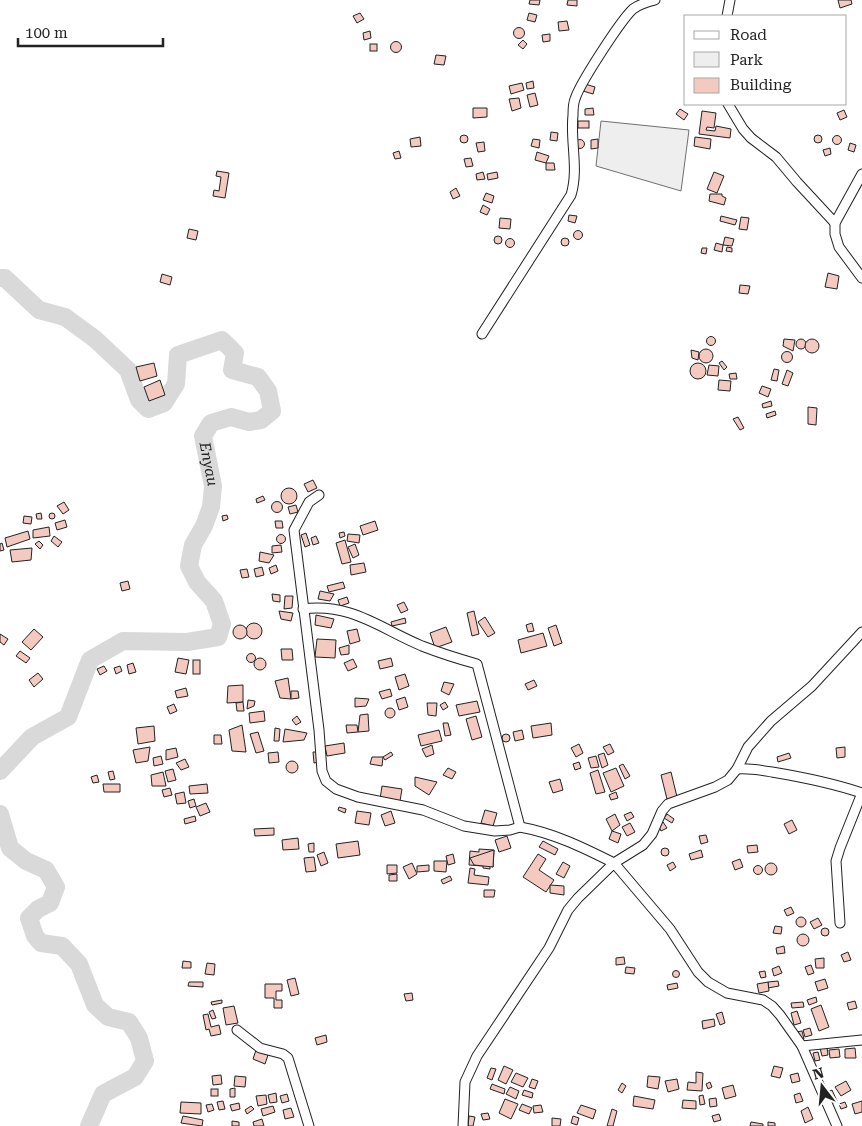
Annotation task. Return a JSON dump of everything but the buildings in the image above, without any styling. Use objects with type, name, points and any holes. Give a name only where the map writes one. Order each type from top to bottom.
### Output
[{"type":"street","points":[[482,334],[571,195],[575,179],[572,115],[575,100],[583,83],[624,19],[639,4],[654,0]]},
{"type":"street","points":[[726,15],[730,0]]},
{"type":"street","points":[[729,105],[743,130],[776,157],[835,223]]},
{"type":"street","points":[[862,174],[835,223],[835,234],[839,247],[862,278]]},
{"type":"street","points":[[319,495],[309,502],[294,530],[319,730],[322,771],[326,781],[336,789],[358,797],[423,810],[464,826],[495,830],[510,830],[520,827],[540,831],[579,846],[614,864],[670,929],[698,972],[708,982],[727,992],[763,1000],[780,1015],[802,1046],[837,1126]]},
{"type":"street","points":[[303,609],[327,607],[340,609],[357,615],[422,646],[477,664],[520,827]]},
{"type":"street","points":[[463,1126],[465,1082],[477,1056],[549,948],[568,910],[614,864],[643,845],[652,834],[662,811],[668,804],[722,784],[737,770],[748,747],[771,721],[812,686],[862,632]]},
{"type":"street","points":[[737,770],[752,769],[795,775],[832,783],[862,793],[836,861],[840,923]]},
{"type":"street","points":[[237,1030],[260,1048],[283,1054],[288,1058],[309,1126]]},
{"type":"street","points":[[802,1046],[862,1040]]},
{"type":"green space","points":[[601,121],[689,130],[681,191],[596,166]]},
{"type":"waterway","name":"Enyau","points":[[0,278],[5,278],[39,310],[65,317],[95,339],[128,370],[139,400],[148,409],[164,403],[176,384],[178,355],[222,340],[235,353],[232,370],[258,377],[268,391],[272,411],[261,420],[249,422],[231,417],[211,423],[203,436],[213,486],[211,507],[204,526],[193,545],[189,566],[197,582],[214,601],[222,624],[218,637],[187,642],[123,641],[90,660],[68,717],[32,737],[0,771]]},
{"type":"waterway","name":"Enyau","points":[[0,814],[10,848],[26,861],[46,870],[56,887],[50,903],[38,909],[29,918],[35,936],[41,943],[62,946],[79,964],[95,1005],[108,1017],[129,1022],[139,1038],[145,1061],[135,1077],[103,1094],[89,1126]]}]
